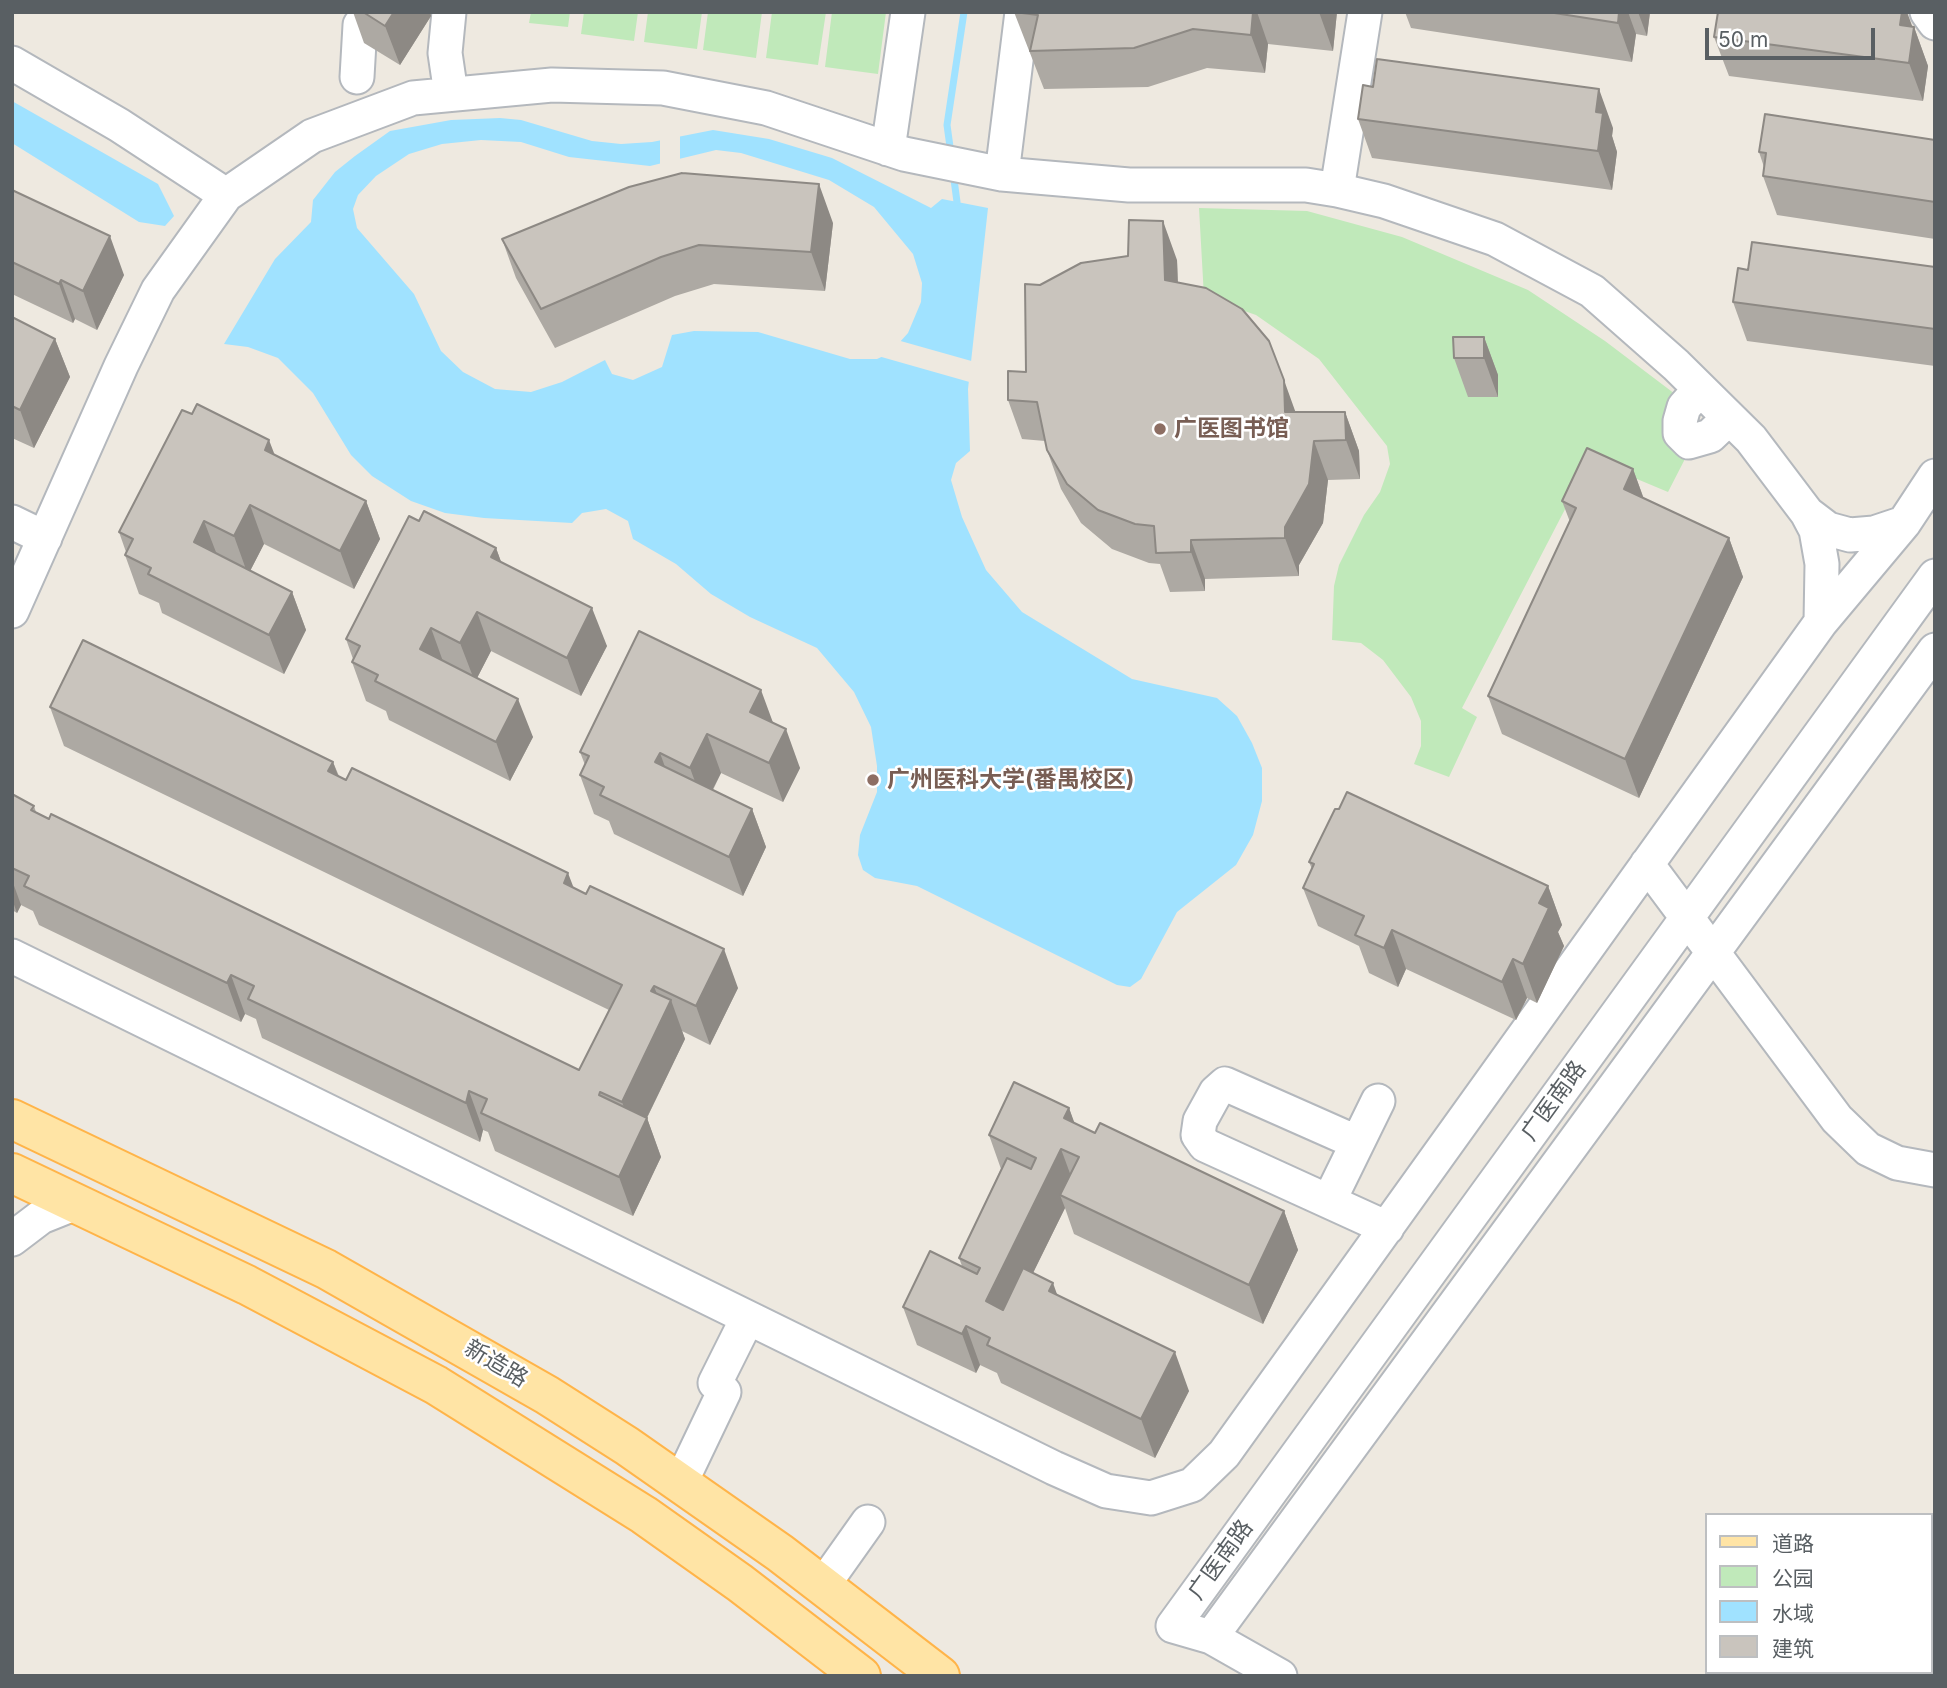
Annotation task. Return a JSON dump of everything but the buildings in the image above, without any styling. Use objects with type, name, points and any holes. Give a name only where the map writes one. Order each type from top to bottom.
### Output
[{"type":"main road","name":"新造路","points":[[12,1119],[374,1294],[547,1395],[681,1482],[824,1584],[940,1676]]},
{"type":"main road","points":[[12,1173],[302,1313],[502,1424],[684,1543],[861,1676]]},
{"type":"street","points":[[357,77],[360,25],[370,12]]},
{"type":"street","points":[[449,12],[445,53],[451,94]]},
{"type":"street","points":[[896,151],[908,12]]},
{"type":"street","points":[[1002,174],[1022,12]]},
{"type":"street","points":[[1337,190],[1365,12]]},
{"type":"street","points":[[1927,12],[1935,23]]},
{"type":"street","points":[[12,63],[119,125],[226,195]]},
{"type":"street","points":[[12,611],[121,366],[158,290],[226,195],[312,136],[413,98],[552,85],[663,88],[766,108],[896,151],[1002,174],[1129,185],[1307,185],[1384,201],[1495,239],[1592,291],[1751,439],[1807,513],[1816,530],[1822,564],[1821,622]]},
{"type":"street","points":[[1700,389],[1684,407],[1679,421],[1680,433],[1689,442],[1710,436],[1729,418]]},
{"type":"street","points":[[12,956],[747,1319],[1106,1491],[1151,1498],[1192,1485],[1224,1454],[1821,622],[1904,523],[1935,476]]},
{"type":"street","points":[[1807,513],[1828,529],[1850,535],[1874,534],[1904,523]]},
{"type":"street","points":[[12,522],[44,538]]},
{"type":"street","name":"广医南路","points":[[1935,576],[1173,1626],[1211,1637],[1935,650]]},
{"type":"street","points":[[1647,864],[1837,1119],[1868,1149],[1897,1163],[1935,1170]]},
{"type":"street","points":[[1356,1142],[1225,1084],[1216,1092],[1200,1121],[1198,1135],[1205,1144],[1387,1228]]},
{"type":"street","points":[[1329,1201],[1378,1101]]},
{"type":"street","points":[[12,1238],[41,1217],[76,1203]]},
{"type":"street","points":[[681,1482],[747,1319]]},
{"type":"street","points":[[824,1584],[869,1522]]},
{"type":"street","points":[[1211,1637],[1280,1676]]},
{"type":"green space","points":[[531,12],[570,12],[568,27],[529,23]]},
{"type":"green space","points":[[584,12],[638,12],[634,41],[581,34]]},
{"type":"green space","points":[[648,12],[702,12],[697,49],[644,42]]},
{"type":"green space","points":[[708,12],[762,12],[756,58],[703,50]]},
{"type":"green space","points":[[772,12],[826,12],[818,65],[766,58]]},
{"type":"green space","points":[[832,12],[886,12],[878,74],[825,67]]},
{"type":"green space","points":[[1199,208],[1307,211],[1402,237],[1528,290],[1605,341],[1675,394],[1687,455],[1668,492],[1625,474],[1576,488],[1462,708],[1477,717],[1449,777],[1414,764],[1421,746],[1421,721],[1411,697],[1383,660],[1361,643],[1332,640],[1334,586],[1339,565],[1364,515],[1380,492],[1390,464],[1387,446],[1319,359],[1256,315],[1204,297]]},
{"type":"water","points":[[12,101],[158,184],[174,216],[165,226],[139,222],[12,143]]},
{"type":"water","points":[[451,120],[521,120],[592,141],[621,144],[652,142],[713,130],[769,139],[832,158],[931,208],[942,199],[988,208],[968,389],[970,451],[956,463],[951,480],[962,517],[986,570],[1022,612],[1132,679],[1217,698],[1237,716],[1262,768],[1262,801],[1253,835],[1236,865],[1177,912],[1141,979],[1130,987],[1117,985],[917,886],[875,878],[863,870],[858,855],[860,835],[877,792],[877,766],[871,727],[854,692],[817,648],[750,617],[711,594],[676,564],[633,539],[628,521],[606,509],[582,513],[572,523],[445,513],[411,501],[372,476],[351,455],[313,393],[278,358],[248,347],[224,344],[275,259],[311,222],[313,200],[335,172],[390,131]],"holes":[[[481,140],[521,142],[569,157],[650,166],[716,150],[741,153],[829,180],[874,207],[913,254],[922,283],[921,302],[908,333],[890,353],[877,359],[850,359],[758,332],[694,331],[672,335],[662,367],[633,380],[612,374],[605,360],[562,382],[531,392],[495,389],[463,372],[441,351],[414,294],[357,228],[353,209],[358,195],[376,176],[409,154],[442,144]]]},
{"type":"pier","points":[[680,133],[680,164],[660,168],[660,137]]},
{"type":"pier","points":[[897,340],[975,362],[973,383],[878,356]]},
{"type":"waterway","points":[[951,154],[947,125],[964,12]]},
{"type":"waterway","points":[[953,172],[957,202]]},
{"type":"place","name":"广医图书馆","points":[[1160,429]]},
{"type":"place","name":"广州医科大学(番禺校区)","points":[[873,780]]}]
